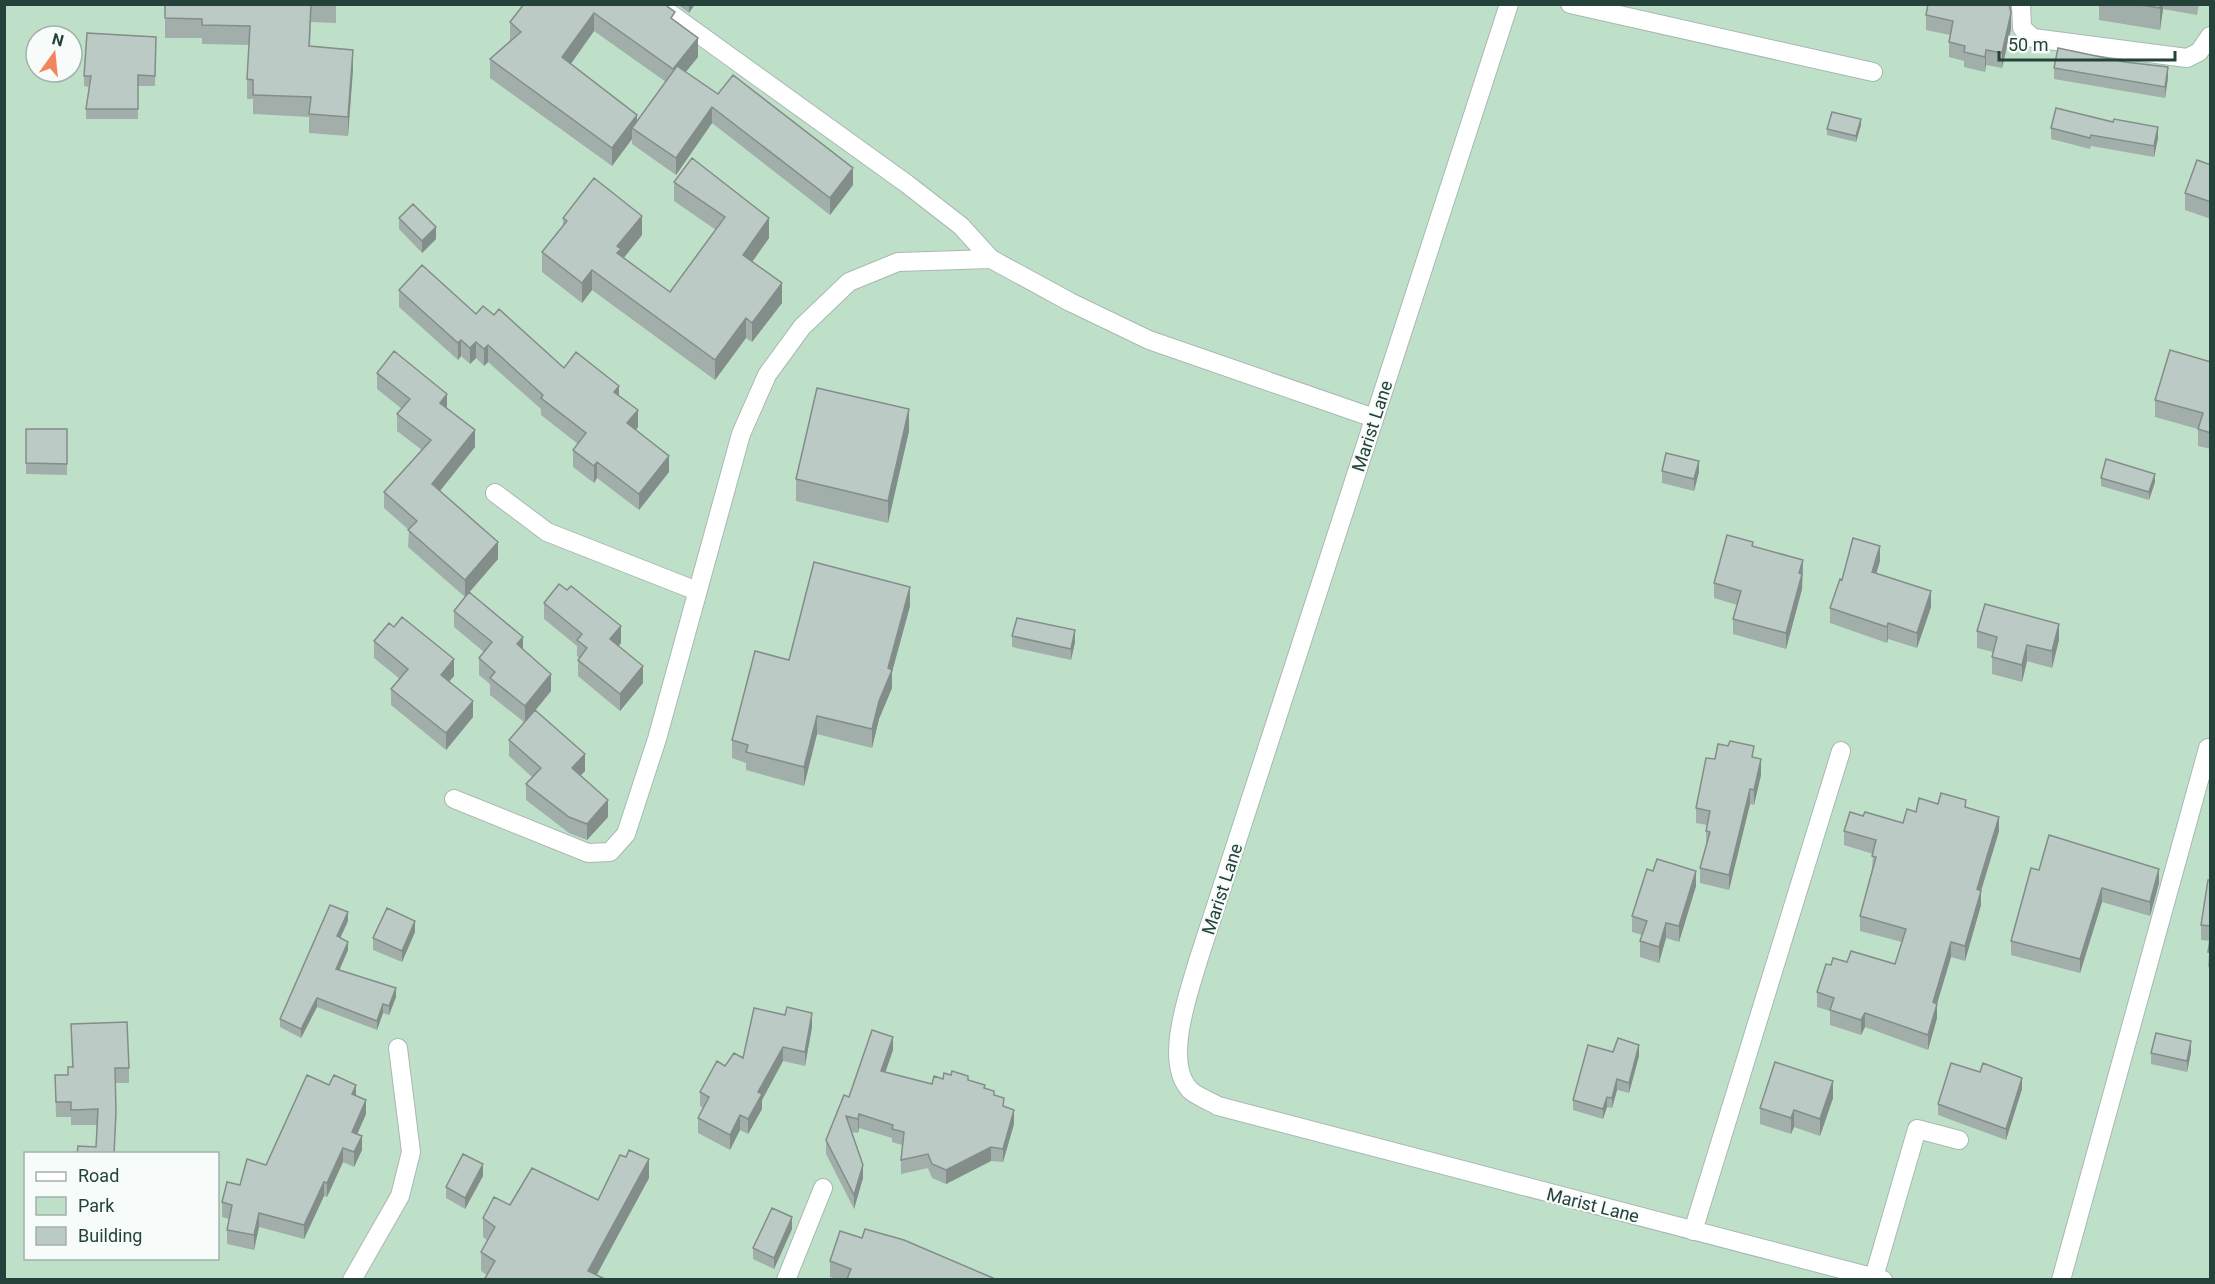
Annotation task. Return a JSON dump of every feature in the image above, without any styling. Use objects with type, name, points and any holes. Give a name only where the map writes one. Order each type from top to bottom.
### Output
[{"type":"street","points":[[657,4],[907,184],[961,226],[991,259],[1070,302],[1149,340],[1374,418]]},
{"type":"street","name":"Marist Lane","points":[[1509,4],[1183,1011],[1180,1021],[1180,1072],[1190,1090],[1218,1106],[1878,1278]]},
{"type":"street","points":[[1570,4],[1874,72]]},
{"type":"street","points":[[2020,4],[2022,28],[2033,38],[2187,58],[2199,52],[2211,36]]},
{"type":"street","points":[[454,799],[588,853],[610,852],[626,834],[657,740],[741,434],[767,375],[802,327],[849,282],[876,269],[898,262],[991,259]]},
{"type":"street","points":[[495,493],[547,532],[697,591]]},
{"type":"street","points":[[2061,1280],[2208,748]]},
{"type":"street","points":[[1693,1231],[1841,751]]},
{"type":"street","points":[[352,1280],[400,1196],[411,1152],[398,1048]]},
{"type":"street","points":[[1878,1278],[1917,1130],[1959,1140]]},
{"type":"street","points":[[786,1280],[823,1188]]},
{"type":"green space","points":[[5,5],[2210,5],[2210,1279],[5,1280]]},
{"type":"building","points":[[165,4],[311,4],[309,46],[353,50],[348,117],[309,114],[311,97],[253,95],[253,80],[247,79],[250,26],[202,25],[202,19],[165,18]]},
{"type":"building","points":[[524,4],[664,4],[675,12],[671,18],[698,38],[673,69],[594,13],[562,57],[637,115],[612,148],[490,59],[521,32],[510,22]]},
{"type":"building","points":[[1928,4],[2009,4],[2011,13],[2002,53],[1986,50],[1985,57],[1964,52],[1965,46],[1949,42],[1953,21],[1926,15]]},
{"type":"building","points":[[2136,4],[2160,4],[2160,8]]},
{"type":"building","points":[[87,33],[156,37],[155,76],[138,75],[138,109],[86,109],[91,76],[84,76]]},
{"type":"building","points":[[2058,48],[2125,62],[2168,67],[2165,87],[2054,68]]},
{"type":"building","points":[[677,66],[718,94],[733,75],[853,168],[830,198],[712,107],[676,158],[632,128]]},
{"type":"building","points":[[2056,108],[2113,122],[2114,119],[2158,127],[2154,146],[2091,135],[2090,138],[2051,128]]},
{"type":"building","points":[[1832,112],[1861,119],[1856,136],[1827,129]]},
{"type":"building","points":[[692,158],[769,218],[743,255],[782,283],[752,323],[746,318],[715,360],[592,270],[582,283],[542,252],[567,221],[563,218],[594,178],[642,216],[617,246],[621,249],[617,253],[670,292],[725,217],[674,182]]},
{"type":"building","points":[[2197,160],[2211,165],[2211,202],[2185,193]]},
{"type":"building","points":[[413,204],[436,227],[422,241],[399,218]]},
{"type":"building","points":[[422,265],[476,314],[483,306],[494,315],[499,309],[564,368],[576,352],[619,386],[614,392],[638,410],[627,423],[669,456],[639,494],[597,462],[594,466],[573,450],[586,433],[541,398],[543,395],[488,345],[484,349],[476,342],[470,348],[461,340],[458,343],[399,290]]},
{"type":"building","points":[[2170,350],[2211,362],[2211,433],[2198,429],[2203,413],[2155,400]]},
{"type":"building","points":[[394,351],[447,394],[440,403],[475,430],[432,484],[498,542],[465,580],[408,530],[417,521],[384,492],[431,440],[397,414],[410,399],[377,373]]},
{"type":"building","points":[[817,388],[909,409],[888,501],[796,479]]},
{"type":"building","points":[[26,429],[67,429],[67,464],[26,463]]},
{"type":"building","points":[[1666,453],[1699,461],[1694,479],[1662,471]]},
{"type":"building","points":[[2106,459],[2155,474],[2149,492],[2101,478]]},
{"type":"building","points":[[1727,535],[1753,542],[1752,546],[1803,560],[1799,573],[1802,574],[1786,633],[1733,619],[1741,591],[1714,583]]},
{"type":"building","points":[[1853,538],[1880,546],[1872,572],[1931,591],[1917,633],[1888,623],[1887,627],[1830,608],[1840,579],[1842,580]]},
{"type":"building","points":[[814,562],[910,587],[888,668],[892,670],[879,701],[872,729],[817,716],[804,767],[746,752],[748,745],[732,740],[755,651],[789,660]]},
{"type":"building","points":[[559,584],[567,590],[571,586],[621,626],[610,639],[643,666],[620,694],[578,660],[587,648],[577,640],[582,634],[544,603]]},
{"type":"building","points":[[469,592],[523,637],[517,644],[551,674],[525,706],[490,678],[495,672],[479,658],[492,642],[454,611]]},
{"type":"building","points":[[1985,604],[2059,624],[2052,651],[2027,645],[2022,665],[1992,657],[1997,637],[1977,631]]},
{"type":"building","points":[[402,617],[454,659],[441,675],[473,701],[446,733],[391,689],[408,669],[374,641],[389,623],[394,627]]},
{"type":"building","points":[[1017,618],[1075,630],[1071,649],[1012,636]]},
{"type":"building","points":[[535,710],[585,754],[572,768],[608,800],[587,824],[569,817],[526,784],[541,768],[509,740]]},
{"type":"building","points":[[1730,741],[1754,746],[1752,757],[1761,759],[1754,790],[1750,789],[1729,875],[1700,868],[1710,832],[1706,831],[1710,811],[1696,808],[1706,758],[1715,759],[1718,744],[1728,746]]},
{"type":"building","points":[[1941,793],[1966,800],[1965,807],[1999,817],[1977,889],[1981,891],[1965,946],[1951,942],[1933,1002],[1937,1004],[1928,1035],[1865,1013],[1861,1020],[1830,1010],[1834,998],[1817,992],[1826,964],[1831,965],[1833,958],[1847,962],[1851,951],[1895,964],[1906,929],[1860,916],[1876,857],[1872,856],[1876,840],[1844,831],[1850,812],[1863,816],[1865,812],[1903,823],[1907,809],[1916,812],[1919,798],[1938,804]]},
{"type":"building","points":[[2049,835],[2159,869],[2150,902],[2102,888],[2080,959],[2011,941],[2031,868],[2039,870]]},
{"type":"building","points":[[1657,859],[1696,871],[1679,926],[1666,923],[1659,947],[1640,941],[1647,921],[1632,916],[1647,869],[1653,871]]},
{"type":"building","points":[[2208,880],[2211,880],[2211,926],[2201,925]]},
{"type":"building","points":[[330,905],[348,912],[337,936],[348,942],[336,969],[396,988],[389,1006],[383,1004],[377,1021],[317,998],[301,1029],[280,1019]]},
{"type":"building","points":[[387,908],[415,921],[402,951],[373,938]]},
{"type":"building","points":[[2211,933],[2211,952],[2208,952]]},
{"type":"building","points":[[787,1007],[812,1013],[805,1052],[783,1047],[758,1092],[762,1094],[748,1119],[740,1115],[730,1135],[698,1118],[709,1097],[700,1092],[717,1061],[725,1066],[734,1053],[743,1058],[754,1008],[785,1015]]},
{"type":"building","points":[[127,1022],[129,1068],[115,1068],[114,1152],[77,1152],[78,1146],[96,1147],[98,1109],[71,1110],[71,1102],[56,1102],[55,1075],[68,1075],[68,1067],[73,1067],[71,1024]]},
{"type":"building","points":[[872,1030],[893,1037],[881,1071],[932,1084],[934,1076],[943,1079],[944,1073],[951,1075],[952,1071],[968,1076],[968,1080],[985,1085],[984,1088],[994,1091],[994,1095],[1004,1098],[1003,1106],[1014,1110],[1003,1149],[991,1147],[946,1170],[932,1164],[928,1154],[901,1160],[904,1132],[892,1129],[893,1125],[859,1114],[858,1119],[846,1116],[863,1165],[854,1195],[826,1140],[844,1095],[849,1097]]},
{"type":"building","points":[[2156,1033],[2191,1041],[2187,1061],[2151,1053]]},
{"type":"building","points":[[1618,1038],[1639,1045],[1629,1083],[1617,1079],[1612,1098],[1607,1097],[1603,1109],[1573,1100],[1588,1045],[1613,1052]]},
{"type":"building","points":[[1775,1062],[1833,1081],[1820,1119],[1794,1110],[1791,1118],[1760,1108]]},
{"type":"building","points":[[1951,1063],[1980,1072],[1983,1063],[2022,1078],[2006,1129],[1938,1104]]},
{"type":"building","points":[[307,1075],[329,1085],[334,1075],[356,1085],[352,1094],[366,1100],[352,1132],[362,1136],[354,1152],[343,1148],[304,1225],[259,1213],[254,1235],[227,1230],[232,1205],[222,1202],[227,1182],[240,1185],[247,1159],[266,1165]]},
{"type":"building","points":[[629,1150],[649,1159],[588,1271],[607,1280],[484,1280],[495,1261],[481,1252],[495,1227],[483,1218],[494,1197],[510,1205],[532,1168],[598,1200],[620,1155],[626,1157]]},
{"type":"building","points":[[463,1154],[483,1164],[465,1198],[446,1187]]},
{"type":"building","points":[[772,1208],[792,1217],[774,1258],[753,1248]]},
{"type":"building","points":[[865,1229],[904,1240],[993,1278],[992,1280],[847,1279],[851,1269],[830,1261],[840,1231],[862,1238]]}]
